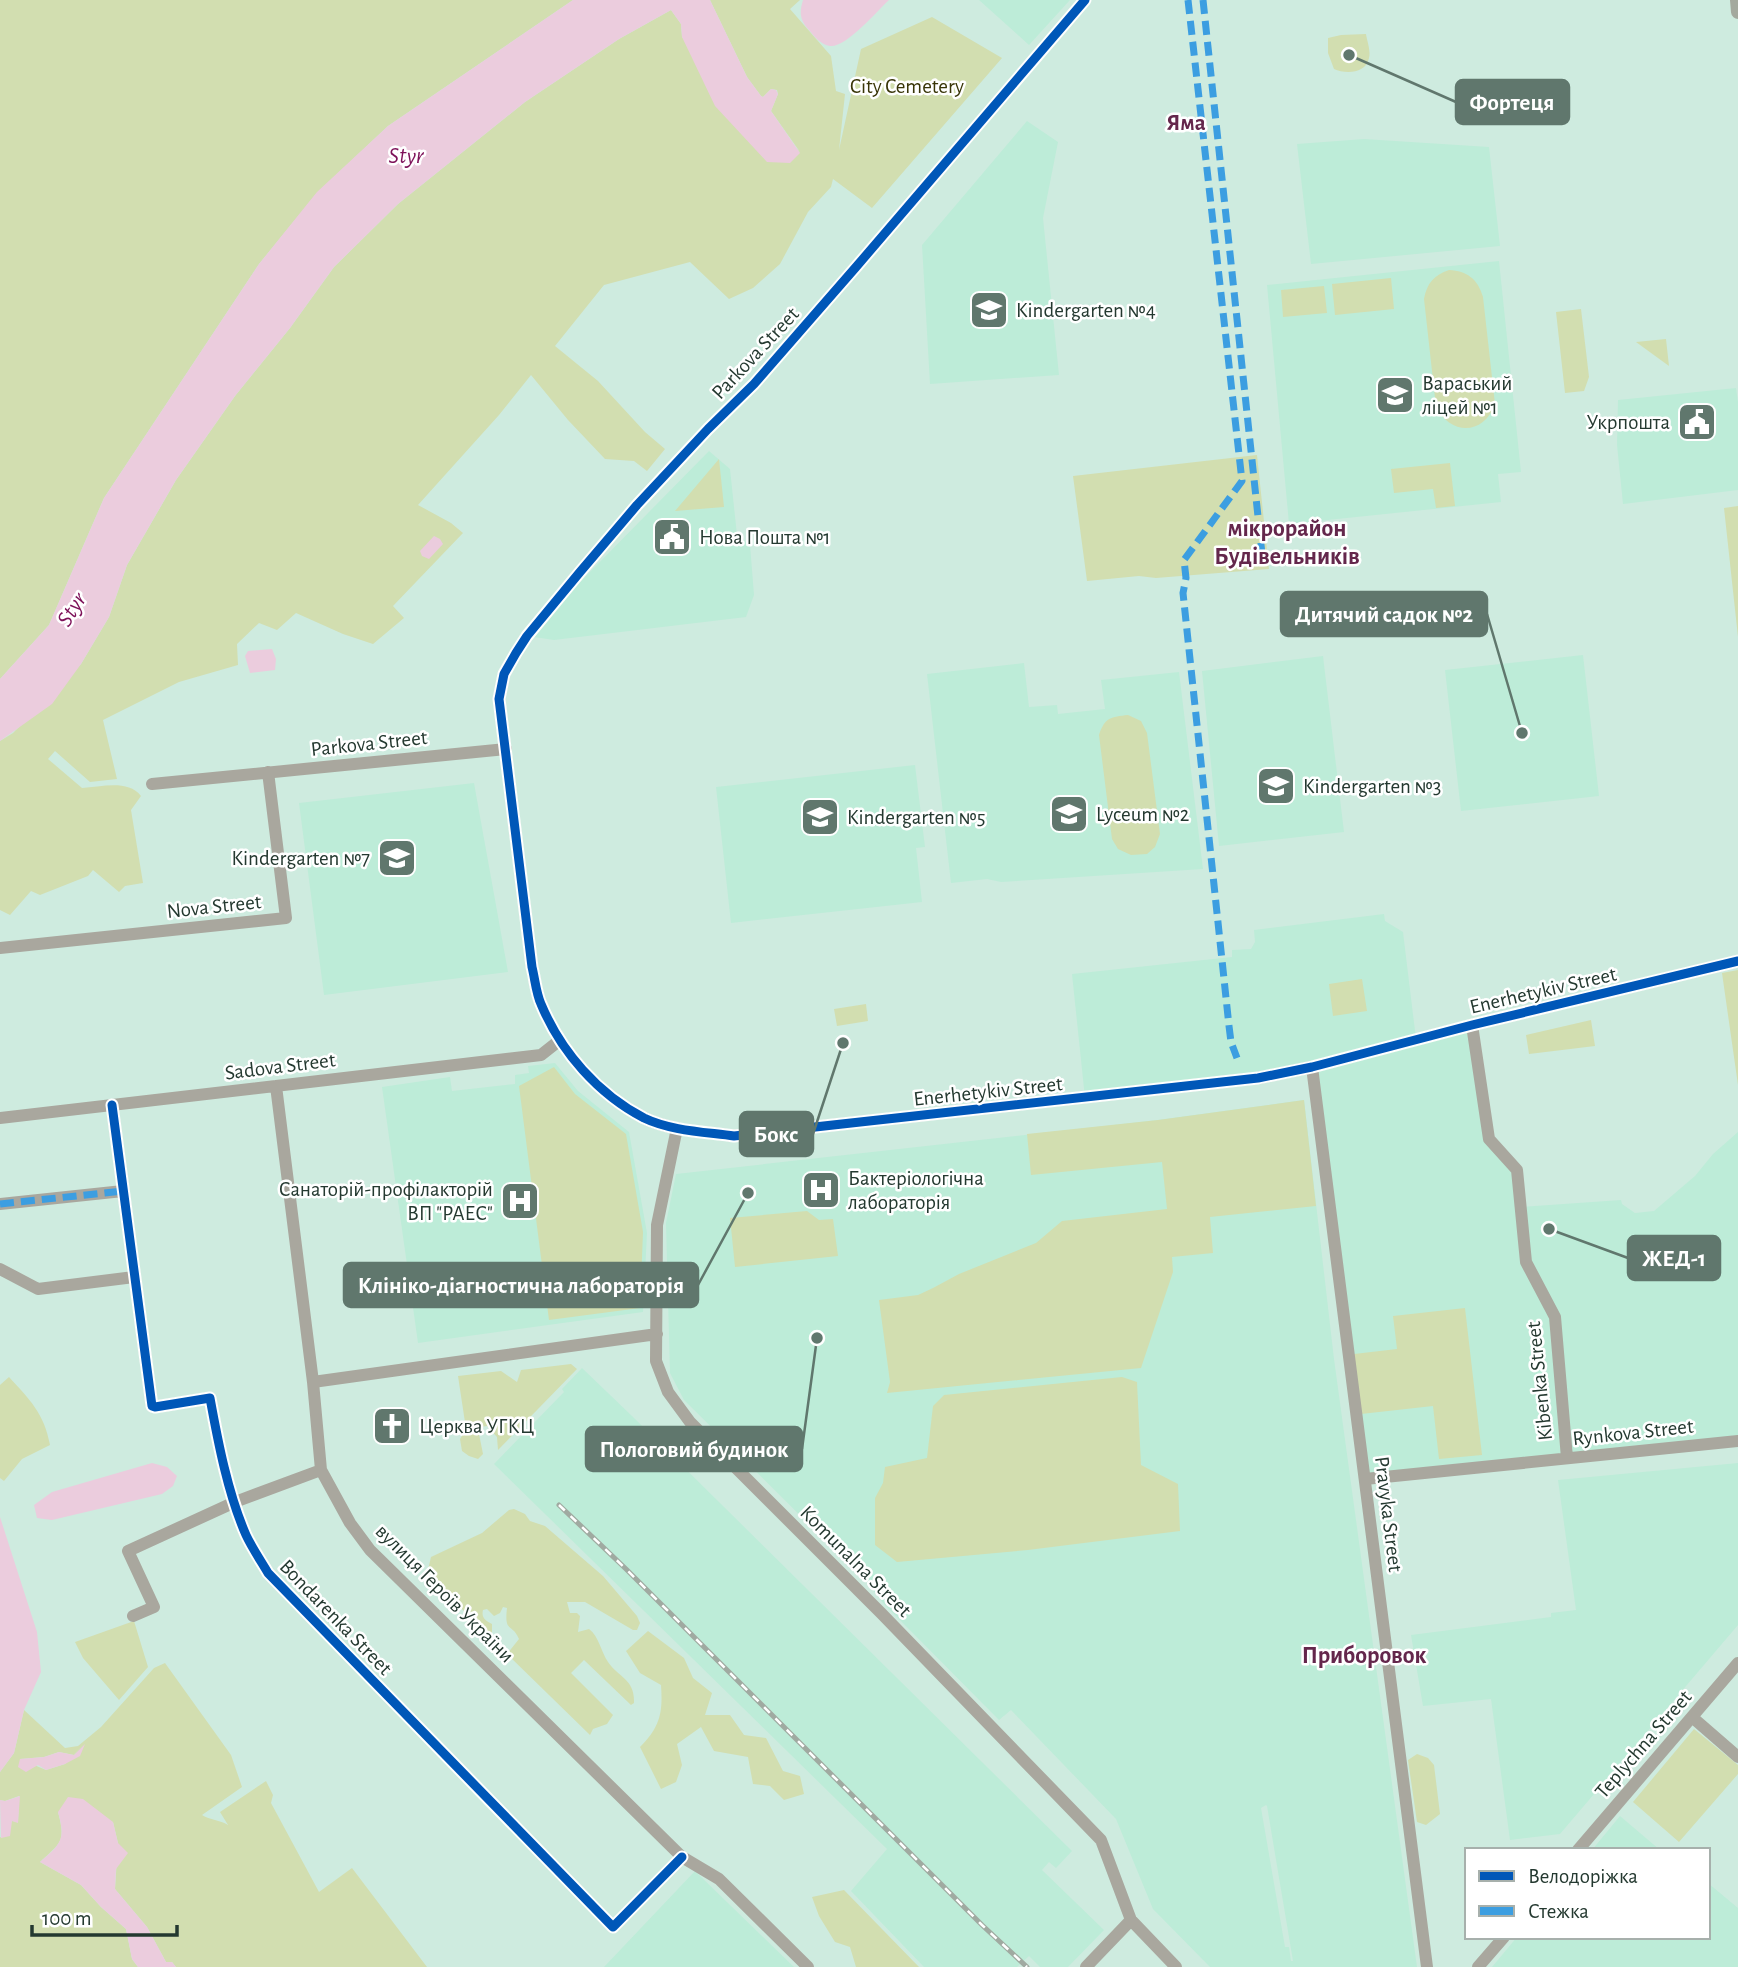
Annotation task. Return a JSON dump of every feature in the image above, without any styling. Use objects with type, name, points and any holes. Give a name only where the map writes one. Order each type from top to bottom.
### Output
[{"type":"main road","points":[[1737,0],[1738,12]]},
{"type":"street","name":"Parkova Street","points":[[152,784],[506,749],[499,699],[504,674],[527,636],[637,505],[754,384],[1085,0]]},
{"type":"street","name":"Enerhetykiv Street","points":[[506,749],[532,967],[540,1002],[560,1040],[578,1066],[606,1093],[645,1118],[677,1128],[734,1136],[1258,1079],[1738,961]]},
{"type":"street","name":"Nova Street","points":[[0,948],[286,918],[268,772]]},
{"type":"street","name":"Kibenka Street","points":[[1472,1025],[1489,1139],[1517,1170],[1526,1262],[1555,1317],[1567,1458]]},
{"type":"street","name":"Sadova Street","points":[[0,1118],[541,1055],[560,1040]]},
{"type":"street","name":"Pravyka Street","points":[[1312,1067],[1427,1967]]},
{"type":"street","name":"вулиця Героїв України","points":[[276,1086],[313,1382],[321,1470],[350,1523],[370,1550],[682,1857],[719,1879],[808,1967]]},
{"type":"street","name":"Bondarenka Street","points":[[112,1105],[152,1406],[210,1398],[217,1442],[246,1536],[268,1573],[613,1927],[682,1857]]},
{"type":"street","name":"Komunalna Street","points":[[677,1128],[657,1225],[656,1361],[668,1392],[690,1422],[881,1612],[1101,1840],[1131,1920],[1176,1967]]},
{"type":"street","points":[[0,1204],[123,1191]]},
{"type":"street","points":[[0,1269],[38,1289],[134,1277]]},
{"type":"street","points":[[313,1382],[657,1334]]},
{"type":"street","name":"Rynkova Street","points":[[1365,1479],[1738,1441]]},
{"type":"street","points":[[132,1616],[154,1607],[128,1551],[235,1502],[321,1470]]},
{"type":"street","name":"Teplychna Street","points":[[1580,1848],[1738,1663]]},
{"type":"street","points":[[1692,1717],[1738,1757]]},
{"type":"street","points":[[1086,1967],[1131,1920]]},
{"type":"street","points":[[1478,1967],[1502,1939]]},
{"type":"shaded area","points":[[979,0],[1070,0],[1029,45]]},
{"type":"shaded area","name":"Kindergarten №4","points":[[1027,121],[1058,142],[1043,218],[1059,375],[930,384],[922,245]]},
{"type":"shaded area","points":[[1364,139],[1489,147],[1500,246],[1311,264],[1297,144]]},
{"type":"shaded area","name":"Вараський ліцей №1","points":[[1499,261],[1521,472],[1498,474],[1501,502],[1289,524],[1267,285]]},
{"type":"shaded area","points":[[1736,388],[1738,490],[1623,504],[1617,445],[1618,400]]},
{"type":"shaded area","points":[[709,451],[730,469],[737,535],[750,545],[754,595],[746,617],[554,640],[527,636]]},
{"type":"shaded area","points":[[1583,655],[1599,796],[1461,811],[1445,670]]},
{"type":"shaded area","name":"Kindergarten №3","points":[[1323,656],[1344,832],[1219,846],[1202,671]]},
{"type":"shaded area","name":"Lyceum №2","points":[[1024,663],[1029,707],[1057,705],[1058,714],[1105,709],[1101,680],[1179,672],[1203,869],[951,883],[927,674]]},
{"type":"shaded area","name":"Kindergarten №5","points":[[915,765],[925,847],[916,848],[922,902],[731,923],[716,787]]},
{"type":"shaded area","name":"Kindergarten №7","points":[[474,783],[508,972],[324,995],[299,803]]},
{"type":"shaded area","points":[[1384,914],[1385,921],[1403,932],[1416,1039],[1472,1025],[1489,1139],[1517,1170],[1521,1207],[1621,1200],[1622,1204],[1635,1213],[1654,1211],[1695,1176],[1713,1154],[1738,1132],[1738,1441],[1365,1479],[1312,1067],[1085,1098],[1072,974],[1232,957],[1232,950],[1251,949],[1255,942],[1254,930]]},
{"type":"shaded area","name":"Санаторій-профілакторій ВП \"РАЕС\"","points":[[555,1063],[578,1091],[629,1132],[647,1233],[643,1312],[418,1343],[382,1087],[450,1077],[452,1091],[515,1084],[515,1075],[529,1073],[528,1066]]},
{"type":"shaded area","points":[[1304,1100],[1334,1359],[1417,1967],[1210,1967],[1153,1909],[1116,1819],[1011,1710],[999,1720],[884,1604],[865,1580],[684,1400],[670,1373],[666,1223],[676,1174],[1158,1120]],"holes":[[[1267,1806],[1293,1961],[1289,1947],[1285,1947],[1261,1808]]]},
{"type":"shaded area","points":[[582,1368],[1072,1851],[1056,1868],[1049,1862],[1042,1870],[1104,1930],[1068,1967],[1040,1967],[1029,1956],[1017,1967],[924,1967],[851,1891],[887,1849],[494,1464],[564,1392],[562,1389]]},
{"type":"shaded area","points":[[1738,1463],[1738,1625],[1560,1834],[1510,1840],[1491,1699],[1423,1706],[1411,1635],[1551,1617],[1551,1613],[1576,1610],[1558,1480]]},
{"type":"shaded area","points":[[1620,1816],[1658,1848],[1594,1848]]},
{"type":"shaded area","points":[[695,1871],[794,1967],[604,1967]]},
{"type":"shaded area","points":[[1710,1885],[1738,1908],[1738,1967],[1492,1967],[1515,1939],[1710,1939]]},
{"type":"green space","points":[[0,0],[573,0],[388,126],[317,193],[259,264],[104,498],[49,625],[0,679]]},
{"type":"green space","name":"City Cemetery","points":[[710,0],[800,0],[790,9],[831,56],[836,91],[845,94],[839,150],[861,49],[932,17],[1002,58],[872,208],[833,179],[831,187],[808,212],[780,264],[753,288],[729,299],[690,262],[604,285],[555,346],[598,381],[645,432],[665,449],[647,471],[634,461],[605,459],[531,375],[418,505],[451,523],[463,533],[393,606],[404,618],[373,644],[296,613],[277,630],[259,623],[237,644],[238,665],[179,682],[103,720],[117,779],[90,782],[55,751],[48,759],[82,788],[122,786],[129,787],[141,796],[131,810],[143,883],[125,886],[119,892],[93,870],[88,876],[40,895],[31,891],[10,915],[0,910],[0,741],[13,733],[81,664],[109,617],[127,565],[176,480],[235,396],[290,328],[334,267],[398,204],[525,102],[619,39],[671,10],[681,24],[682,37],[800,152],[771,111],[777,90],[771,89],[761,96],[747,77]]},
{"type":"green space","points":[[1366,34],[1369,55],[1364,67],[1349,72],[1334,69],[1328,53],[1328,38]]},
{"type":"green space","points":[[1449,270],[1471,277],[1483,297],[1495,404],[1483,422],[1467,428],[1450,423],[1436,407],[1424,299],[1432,280]]},
{"type":"green space","points":[[1391,278],[1394,309],[1335,315],[1332,284]]},
{"type":"green space","points":[[1324,286],[1327,313],[1283,317],[1281,290]]},
{"type":"green space","points":[[1581,309],[1589,377],[1584,391],[1565,393],[1556,312]]},
{"type":"green space","points":[[1666,339],[1669,366],[1636,342]]},
{"type":"green space","points":[[1257,455],[1269,569],[1087,581],[1073,476]]},
{"type":"green space","points":[[719,459],[724,507],[675,511]]},
{"type":"green space","points":[[1450,463],[1455,506],[1436,508],[1433,489],[1394,493],[1391,469]]},
{"type":"green space","points":[[1738,506],[1738,637],[1724,508]]},
{"type":"green space","points":[[1128,715],[1141,721],[1147,733],[1160,834],[1155,847],[1147,854],[1131,855],[1118,849],[1112,839],[1099,735],[1109,719]]},
{"type":"green space","points":[[1738,970],[1738,1085],[1722,973]]},
{"type":"green space","points":[[1362,979],[1367,1011],[1333,1016],[1329,984]]},
{"type":"green space","points":[[866,1004],[868,1021],[837,1026],[834,1009]]},
{"type":"green space","points":[[1591,1020],[1595,1046],[1529,1054],[1526,1035]]},
{"type":"green space","points":[[554,1067],[575,1094],[626,1134],[643,1232],[640,1308],[549,1320],[519,1086]]},
{"type":"green space","points":[[1304,1100],[1316,1206],[1210,1217],[1213,1253],[1172,1257],[1173,1272],[1141,1368],[887,1393],[890,1382],[879,1300],[918,1295],[959,1274],[1036,1243],[1062,1221],[1167,1209],[1162,1162],[1031,1175],[1027,1134]]},
{"type":"green space","points":[[807,1211],[819,1220],[833,1219],[838,1256],[735,1267],[730,1218]]},
{"type":"green space","points":[[1465,1308],[1482,1455],[1439,1459],[1433,1406],[1361,1414],[1354,1354],[1397,1349],[1393,1316]]},
{"type":"green space","points":[[571,1364],[577,1369],[498,1450],[497,1437],[487,1426],[481,1427],[479,1434],[483,1454],[478,1459],[462,1451],[460,1439],[466,1429],[458,1376],[501,1371],[517,1382],[521,1370]]},
{"type":"green space","points":[[9,1377],[40,1415],[50,1445],[22,1459],[4,1481],[0,1478],[0,1385]]},
{"type":"green space","points":[[1122,1377],[1137,1382],[1141,1465],[1178,1484],[1180,1531],[1028,1550],[897,1562],[875,1545],[875,1498],[883,1483],[885,1467],[927,1458],[933,1406],[944,1395]]},
{"type":"green space","points":[[514,1509],[525,1514],[530,1521],[545,1526],[603,1576],[640,1623],[637,1630],[633,1630],[585,1602],[567,1602],[570,1613],[580,1616],[578,1632],[589,1629],[592,1632],[608,1662],[629,1684],[634,1695],[634,1703],[631,1705],[584,1660],[571,1673],[613,1715],[607,1724],[593,1729],[590,1735],[507,1654],[519,1639],[508,1625],[507,1608],[503,1607],[500,1613],[494,1616],[487,1609],[483,1610],[483,1617],[492,1624],[492,1634],[489,1636],[427,1574],[431,1557],[482,1533],[509,1510]]},
{"type":"green space","points":[[134,1621],[148,1667],[119,1700],[83,1658],[75,1642]]},
{"type":"green space","points":[[648,1631],[684,1658],[693,1678],[712,1693],[705,1715],[730,1715],[744,1735],[766,1738],[783,1771],[800,1776],[804,1794],[784,1800],[770,1786],[753,1784],[748,1757],[714,1751],[701,1727],[677,1744],[682,1765],[676,1782],[661,1789],[640,1747],[659,1719],[661,1685],[640,1673],[626,1651]]},
{"type":"green space","points":[[165,1663],[231,1755],[242,1787],[202,1815],[228,1825],[220,1812],[266,1781],[273,1795],[271,1803],[319,1892],[352,1868],[427,1967],[176,1967],[172,1962],[166,1962],[147,1927],[115,1889],[118,1843],[113,1822],[58,1812],[62,1830],[60,1841],[40,1862],[81,1885],[126,1929],[132,1959],[138,1967],[0,1967],[0,1837],[2,1838],[12,1821],[18,1822],[19,1796],[0,1800],[0,1772],[14,1753],[24,1710],[65,1748],[78,1746],[101,1727],[154,1668]],"holes":[[[59,1752],[74,1755],[65,1764],[46,1770],[20,1759],[44,1757]]]},
{"type":"green space","points":[[1694,1729],[1738,1765],[1738,1774],[1679,1842],[1633,1802]]},
{"type":"green space","points":[[1417,1754],[1428,1758],[1434,1765],[1440,1814],[1426,1825],[1417,1822],[1408,1760]]},
{"type":"green space","points":[[844,1890],[919,1967],[856,1967],[850,1947],[835,1942],[819,1916],[812,1897]]},
{"type":"water","name":"Styr","points":[[573,0],[710,0],[747,77],[763,97],[771,89],[776,90],[778,94],[771,111],[800,153],[790,163],[767,162],[715,106],[682,37],[681,24],[671,10],[619,39],[525,102],[398,204],[334,267],[290,328],[235,396],[176,480],[127,565],[109,617],[81,664],[52,704],[0,741],[0,679],[49,625],[104,498],[259,264],[317,192],[388,126]]},
{"type":"water","points":[[803,0],[889,0],[853,35],[837,45],[830,46],[818,40],[802,20]]},
{"type":"water","points":[[434,536],[443,544],[429,559],[422,556],[420,551]]},
{"type":"water","points":[[272,649],[276,659],[275,670],[250,673],[245,656],[248,651]]},
{"type":"water","points":[[152,1463],[167,1467],[177,1476],[173,1486],[162,1494],[52,1520],[37,1518],[34,1505],[52,1492]]},
{"type":"water","points":[[0,1517],[37,1632],[41,1672],[24,1710],[14,1753],[0,1772]]},
{"type":"water","points":[[85,1744],[80,1756],[65,1764],[46,1770],[38,1765],[26,1772],[18,1767],[20,1759],[44,1757],[59,1752],[74,1755]]},
{"type":"water","points":[[20,1796],[18,1823],[12,1821],[10,1836],[1,1838],[0,1800]]},
{"type":"water","points":[[68,1797],[83,1799],[113,1822],[118,1843],[128,1853],[116,1869],[115,1889],[147,1927],[166,1962],[172,1962],[176,1967],[138,1967],[132,1959],[126,1929],[81,1885],[40,1862],[60,1841],[62,1829],[58,1812]]},
{"type":"railway","points":[[559,1505],[1027,1967]]},
{"type":"marked path","points":[[1188,0],[1242,481],[1184,560],[1186,578],[1183,593],[1229,1026],[1237,1058]]},
{"type":"marked path","points":[[1203,0],[1262,554]]},
{"type":"marked path","points":[[0,1204],[123,1191]]},
{"type":"cycle path","points":[[1085,0],[754,384],[637,505],[527,636],[504,674],[499,699],[532,967],[539,1000],[559,1039],[596,1084],[644,1118],[677,1128],[734,1136],[1258,1078],[1312,1067],[1472,1025],[1738,961]]},
{"type":"cycle path","points":[[112,1105],[152,1406],[210,1398],[234,1502],[246,1535],[268,1573],[613,1927],[682,1857]]},
{"type":"place","name":"Фортеця","points":[[1349,55]]},
{"type":"place","name":"Kindergarten №4","points":[[989,310]]},
{"type":"place","name":"Вараський ліцей №1","points":[[1395,395]]},
{"type":"place","name":"Укрпошта","points":[[1697,422]]},
{"type":"place","name":"Нова Пошта №1","points":[[672,537]]},
{"type":"place","name":"Дитячий садок №2","points":[[1522,733]]},
{"type":"place","name":"Kindergarten №3","points":[[1276,786]]},
{"type":"place","name":"Lyceum №2","points":[[1069,814]]},
{"type":"place","name":"Kindergarten №5","points":[[820,817]]},
{"type":"place","name":"Kindergarten №7","points":[[397,858]]},
{"type":"place","name":"Бокс","points":[[843,1043]]},
{"type":"place","name":"Бактеріологічна лабораторія","points":[[821,1190]]},
{"type":"place","name":"Клініко-діагностична лабораторія","points":[[748,1193]]},
{"type":"place","name":"Санаторій-профілакторій ВП \"РАЕС\"","points":[[520,1201]]},
{"type":"place","name":"ЖЕД-1","points":[[1549,1229]]},
{"type":"place","name":"Пологовий будинок","points":[[817,1338]]},
{"type":"place","name":"Церква УГКЦ","points":[[392,1426]]},
{"type":"district","name":"Яма","points":[[1186,122]]},
{"type":"district","name":"мікрорайон Будівельників","points":[[1287,542]]},
{"type":"district","name":"Приборовок","points":[[1364,1655]]}]
